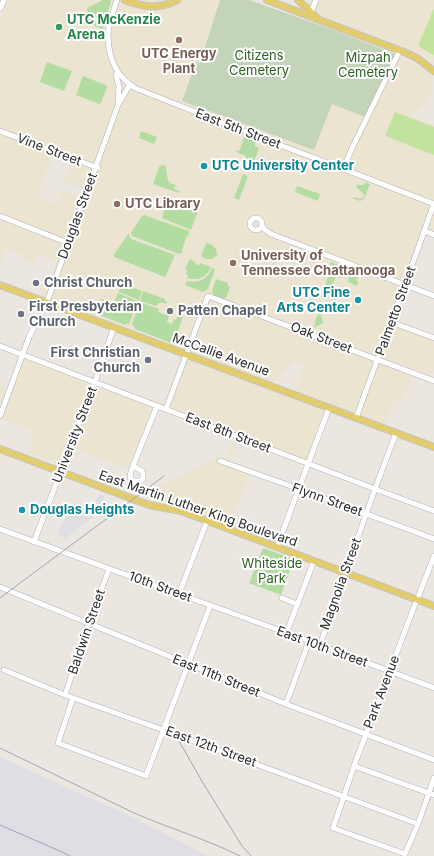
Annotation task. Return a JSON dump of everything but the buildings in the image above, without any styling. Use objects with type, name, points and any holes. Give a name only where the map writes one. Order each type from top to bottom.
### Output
[{"type":"main road","points":[[125,0],[152,7],[166,5],[177,0]]},
{"type":"main road","points":[[267,0],[309,14],[325,22],[400,50],[416,58],[434,71]]},
{"type":"main road","points":[[298,0],[309,14]]},
{"type":"main road","name":"McCallie Avenue","points":[[0,285],[434,447]]},
{"type":"main road","name":"East Martin Luther King Boulevard","points":[[0,449],[149,505],[181,511],[434,606]]},
{"type":"street","points":[[0,9],[4,0]]},
{"type":"street","name":"East 5th Street","points":[[117,0],[108,28],[108,41],[112,60],[118,72],[135,88],[434,204]]},
{"type":"street","points":[[309,14],[316,0]]},
{"type":"street","points":[[343,169],[400,50]]},
{"type":"street","name":"Douglas Street","points":[[118,72],[116,75],[119,87],[118,105]]},
{"type":"street","name":"Douglas Street","points":[[0,416],[29,337],[47,302],[97,168],[118,105],[131,85]]},
{"type":"street","name":"Vine Street","points":[[0,131],[97,168]]},
{"type":"street","name":"Palmetto Street","points":[[356,418],[434,204]]},
{"type":"street","points":[[0,216],[68,243]]},
{"type":"street","points":[[271,234],[264,234],[252,228],[250,224],[252,219],[259,218],[264,229],[271,234],[434,296]]},
{"type":"street","points":[[254,229],[260,229],[262,225]]},
{"type":"street","points":[[425,231],[434,234]]},
{"type":"street","name":"Oak Street","points":[[186,354],[208,296],[434,381]]},
{"type":"street","points":[[392,322],[434,338]]},
{"type":"street","name":"University Street","points":[[34,542],[95,382],[114,327]]},
{"type":"street","name":"East 8th Street","points":[[0,346],[434,511]]},
{"type":"street","points":[[166,409],[186,354]]},
{"type":"street","points":[[133,466],[157,406]]},
{"type":"street","points":[[277,547],[329,408]]},
{"type":"street","name":"Magnolia Street","points":[[320,645],[396,433]]},
{"type":"street","name":"Flynn Street","points":[[220,461],[434,540]]},
{"type":"street","points":[[179,594],[207,521]]},
{"type":"street","points":[[0,529],[109,569]]},
{"type":"street","name":"Park Avenue","points":[[418,824],[405,854],[332,828],[434,556]]},
{"type":"street","points":[[286,634],[314,561]]},
{"type":"street","name":"10th Street","points":[[109,569],[210,606]]},
{"type":"street","name":"Baldwin Street","points":[[65,695],[109,569]]},
{"type":"street","name":"East 11th Street","points":[[0,587],[260,694],[434,760]]},
{"type":"street","points":[[282,598],[297,604]]},
{"type":"street","points":[[73,698],[58,743],[146,776],[210,606]]},
{"type":"street","name":"East 10th Street","points":[[210,606],[434,688]]},
{"type":"street","name":"Magnolia Street","points":[[286,704],[309,642]]},
{"type":"street","name":"East 12th Street","points":[[4,670],[73,698],[418,824]]},
{"type":"street","points":[[354,766],[434,795]]},
{"type":"street","points":[[418,824],[434,778]]},
{"type":"shaded area","name":"University of Tennessee Chattanooga","points":[[8,0],[220,0],[200,63],[194,61],[182,101],[314,150],[332,103],[367,118],[398,55],[416,64],[432,75],[432,94],[427,101],[410,116],[434,125],[434,233],[422,228],[390,323],[434,339],[434,368],[431,377],[414,370],[403,402],[395,399],[384,425],[328,404],[307,461],[239,435],[229,463],[252,471],[228,524],[166,502],[152,499],[158,488],[185,472],[217,457],[226,459],[236,433],[156,403],[130,469],[67,445],[59,464],[28,452],[35,431],[0,418],[0,386],[7,388],[21,351],[163,404],[181,355],[41,303],[40,288],[46,290],[57,261],[37,255],[34,264],[23,260],[25,256],[6,249],[0,265],[0,20]],"holes":[[[52,157],[70,164],[64,182],[83,188],[80,197],[61,190],[56,204],[37,197]],[[294,361],[304,364],[295,391],[273,383]]]},
{"type":"shaded area","points":[[304,0],[434,0],[434,63],[421,53],[324,17]]},
{"type":"shaded area","points":[[99,494],[104,496],[99,509],[102,510],[66,538],[57,534],[72,504],[85,509],[87,504],[94,506]]},
{"type":"shaded area","points":[[0,757],[130,816],[208,856],[0,856]]},
{"type":"green space","points":[[103,0],[110,0],[111,2],[103,29],[87,23],[87,8]]},
{"type":"green space","name":"Citizens Cemetery","points":[[220,0],[249,0],[331,29],[395,54],[365,117],[332,104],[314,150],[182,101],[196,62],[200,63]]},
{"type":"green space","points":[[434,8],[434,55],[418,46]]},
{"type":"green space","points":[[47,62],[72,71],[64,91],[40,82]]},
{"type":"green space","points":[[83,76],[106,85],[107,87],[101,103],[99,104],[76,95]]},
{"type":"green space","points":[[395,112],[434,127],[434,155],[385,136]]},
{"type":"green space","points":[[141,131],[157,137],[154,144],[139,138]]},
{"type":"green space","points":[[244,137],[255,141],[255,146],[259,148],[250,172],[242,169],[246,156],[236,152],[240,150]]},
{"type":"green space","points":[[162,165],[166,166],[169,183],[176,185],[174,189],[180,191],[179,193],[153,184],[159,167]]},
{"type":"green space","points":[[243,174],[248,176],[239,200],[234,198]]},
{"type":"green space","points":[[366,183],[370,184],[364,199],[360,201],[352,198],[361,199],[364,197],[364,194],[356,187],[357,185],[363,185]]},
{"type":"green space","points":[[297,186],[320,194],[318,201],[295,192]]},
{"type":"green space","points":[[164,198],[198,211],[191,230],[162,218],[166,205],[164,203]]},
{"type":"green space","points":[[144,215],[189,231],[189,236],[187,235],[182,253],[179,254],[132,236],[131,232]]},
{"type":"green space","points":[[129,233],[131,239],[175,255],[165,277],[114,257],[114,254]]},
{"type":"green space","points":[[206,243],[212,245],[216,249],[217,255],[212,259],[206,259],[201,256]]},
{"type":"green space","points":[[190,259],[197,265],[200,263],[211,267],[207,274],[198,279],[187,278],[187,270],[185,269]]},
{"type":"green space","points":[[331,262],[353,271],[357,277],[357,286],[348,282],[349,278],[342,275],[340,278],[336,276],[332,285],[330,285],[326,291],[322,302]]},
{"type":"green space","points":[[212,268],[215,269],[208,289],[203,292],[185,285],[187,281],[195,282],[202,280],[208,275]]},
{"type":"green space","points":[[216,279],[228,283],[228,286],[230,287],[227,296],[224,299],[214,296],[212,291]]},
{"type":"green space","points":[[118,282],[142,291],[139,300],[119,292],[120,287],[117,286]]},
{"type":"green space","points":[[143,291],[165,299],[167,304],[160,302],[156,306],[140,301]]},
{"type":"green space","points":[[118,293],[138,301],[129,324],[127,323],[125,325],[95,312],[97,309],[96,306],[99,303],[105,304],[106,302],[98,299],[106,299],[114,302]]},
{"type":"green space","points":[[140,302],[159,309],[158,312],[169,316],[167,322],[172,324],[174,319],[176,320],[177,316],[183,317],[174,344],[135,329],[132,324]]},
{"type":"green space","points":[[321,304],[323,307],[321,316],[323,323],[313,328],[316,318],[322,309]]},
{"type":"green space","name":"Whiteside Park","points":[[263,548],[294,559],[281,595],[249,583]]},
{"type":"railway","points":[[0,598],[164,476]]},
{"type":"railway","points":[[177,738],[242,846],[251,856]]},
{"type":"railway","points":[[0,748],[132,812],[214,844],[240,856]]},
{"type":"railway","points":[[0,825],[70,856]]},
{"type":"place","name":"UTC McKenzie Arena","points":[[59,27]]},
{"type":"place","name":"UTC Energy Plant","points":[[179,40]]},
{"type":"place","name":"UTC University Center","points":[[204,166]]},
{"type":"place","name":"UTC Library","points":[[117,204]]},
{"type":"place","name":"University of Tennessee Chattanooga","points":[[233,263]]},
{"type":"place","name":"Christ Church","points":[[36,283]]},
{"type":"place","name":"UTC Fine Arts Center","points":[[358,300]]},
{"type":"place","name":"Patten Chapel","points":[[170,311]]},
{"type":"place","name":"First Presbyterian Church","points":[[21,314]]},
{"type":"place","name":"First Christian Church","points":[[148,360]]},
{"type":"place","name":"Douglas Heights","points":[[22,510]]},
{"type":"park label","name":"Mizpah Cemetery","points":[[368,66]]}]
